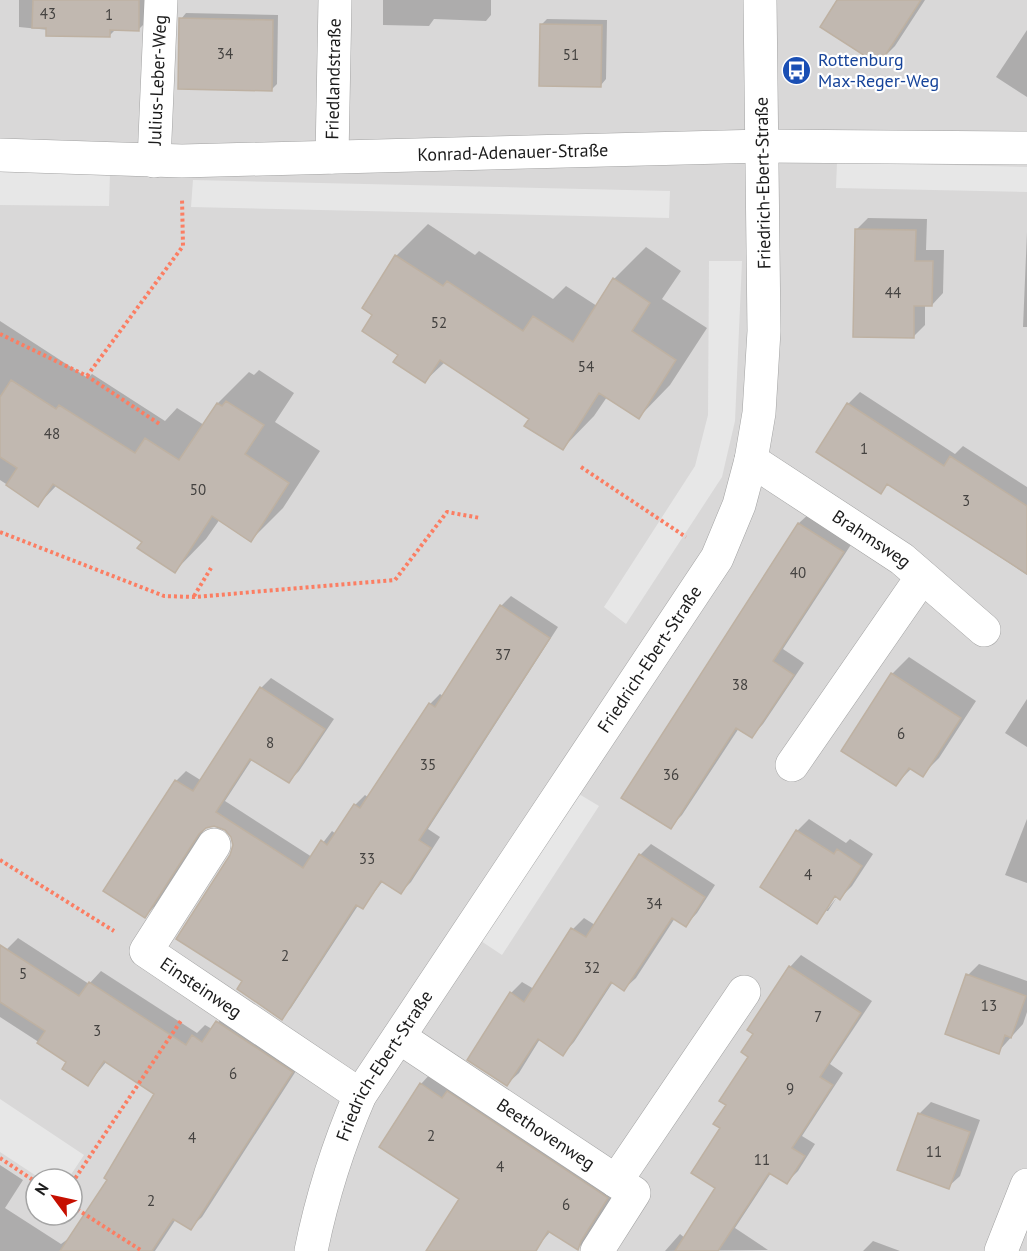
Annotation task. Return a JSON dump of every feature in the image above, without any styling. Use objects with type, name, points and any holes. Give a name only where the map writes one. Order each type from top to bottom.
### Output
[{"type":"street","name":"Julius-Leber-Weg","points":[[161,0],[168,161]]},
{"type":"street","name":"Friedlandstraße","points":[[332,157],[335,0]]},
{"type":"street","name":"Friedrich-Ebert-Straße","points":[[311,1251],[319,1210],[340,1144],[360,1095],[717,558],[739,505],[751,460],[759,413],[764,331],[760,0]]},
{"type":"street","name":"Konrad-Adenauer-Straße","points":[[0,155],[168,161],[763,146],[1027,148]]},
{"type":"street","name":"Brahmsweg","points":[[751,460],[902,559],[984,630]]},
{"type":"street","points":[[792,765],[922,577]]},
{"type":"street","name":"Einsteinweg","points":[[214,845],[146,951],[360,1095]]},
{"type":"street","points":[[616,1181],[744,992]]},
{"type":"street","name":"Beethovenweg","points":[[399,1037],[634,1193],[597,1251]]},
{"type":"street","points":[[1001,1251],[1024,1204]]},
{"type":"path","points":[[87,376],[183,246],[168,161]]},
{"type":"path","points":[[0,334],[87,376],[161,425]]},
{"type":"path","points":[[581,467],[717,558]]},
{"type":"path","points":[[0,532],[164,596],[194,597],[395,580],[447,512],[480,518]]},
{"type":"path","points":[[194,597],[211,568]]},
{"type":"path","points":[[0,860],[146,951]]},
{"type":"path","points":[[83,1167],[202,988]]},
{"type":"path","points":[[0,1158],[24,1174]]},
{"type":"path","points":[[84,1214],[142,1251]]},
{"type":"shaded area","points":[[0,0],[1027,0],[1027,1251],[0,1251]]},
{"type":"shaded area","points":[[837,162],[1027,167],[1027,192],[836,188]]},
{"type":"shaded area","points":[[0,172],[110,173],[109,206],[0,205]]},
{"type":"shaded area","points":[[193,180],[670,191],[669,218],[191,207]]},
{"type":"shaded area","points":[[709,261],[742,261],[735,421],[722,477],[626,624],[604,607],[695,466],[708,415]]},
{"type":"shaded area","points":[[574,791],[599,806],[502,955],[478,939]]},
{"type":"shaded area","points":[[0,1099],[84,1155],[76,1167],[24,1168],[0,1152]]},
{"type":"building","points":[[33,0],[139,0],[139,31],[110,30],[110,37],[46,36],[46,28],[32,28]]},
{"type":"building","points":[[837,0],[921,0],[879,65],[820,27]]},
{"type":"building","points":[[179,18],[273,20],[272,91],[178,89]]},
{"type":"building","points":[[540,24],[602,25],[601,87],[539,86]]},
{"type":"building","points":[[855,229],[916,230],[915,261],[933,261],[932,306],[914,306],[914,338],[853,337]]},
{"type":"building","points":[[395,255],[443,286],[447,281],[523,331],[533,316],[573,342],[613,278],[650,303],[632,331],[676,360],[639,419],[599,393],[563,450],[524,426],[529,419],[440,360],[425,383],[393,362],[398,355],[362,331],[372,315],[362,308]]},
{"type":"building","points":[[11,380],[56,409],[59,405],[135,453],[145,438],[179,460],[217,403],[222,406],[226,401],[264,425],[245,454],[289,483],[251,542],[212,516],[175,573],[137,548],[142,542],[53,484],[38,507],[6,485],[17,468],[0,457],[0,397]]},
{"type":"building","points":[[847,403],[944,466],[950,456],[1027,506],[1027,574],[887,484],[881,494],[816,452]]},
{"type":"building","points":[[798,523],[844,552],[773,661],[794,675],[752,738],[736,728],[671,829],[621,798]]},
{"type":"building","points":[[500,605],[550,638],[419,840],[431,848],[401,894],[381,881],[363,909],[356,905],[282,1020],[237,989],[242,981],[176,939],[230,855],[233,845],[231,837],[225,830],[214,826],[206,828],[199,834],[145,918],[103,891],[175,780],[193,791],[260,687],[325,729],[289,783],[250,759],[216,812],[303,868],[321,840],[327,845],[354,804],[360,808],[429,703],[435,707]]},
{"type":"building","points":[[891,673],[961,718],[923,777],[909,768],[896,786],[841,751]]},
{"type":"building","points":[[796,830],[834,854],[837,849],[862,866],[840,900],[835,896],[817,924],[760,887]]},
{"type":"building","points":[[639,854],[705,897],[686,927],[672,918],[624,991],[611,982],[563,1056],[538,1039],[507,1086],[467,1060],[510,992],[524,1002],[571,928],[586,937]]},
{"type":"building","points":[[0,945],[79,996],[89,982],[186,1045],[192,1035],[202,1042],[216,1021],[293,1072],[191,1230],[173,1219],[152,1251],[60,1251],[76,1227],[84,1227],[84,1215],[107,1180],[104,1178],[154,1094],[104,1061],[88,1086],[62,1069],[66,1062],[37,1043],[45,1031],[0,1002]]},
{"type":"building","points":[[789,966],[861,1013],[820,1077],[833,1085],[792,1148],[805,1156],[787,1184],[769,1173],[718,1251],[675,1251],[715,1188],[691,1173],[720,1128],[713,1124],[726,1105],[719,1101],[748,1057],[741,1052],[753,1034],[747,1030]]},
{"type":"building","points":[[966,974],[1026,996],[1011,1038],[1005,1035],[999,1054],[945,1034]]},
{"type":"building","points":[[420,1083],[442,1098],[447,1091],[608,1198],[581,1241],[578,1250],[548,1231],[536,1251],[426,1251],[459,1199],[379,1147]]},
{"type":"building","points":[[918,1113],[970,1132],[949,1189],[897,1170]]},
{"type":"place","name":"Rottenburg Max-Reger-Weg","points":[[797,70]]}]
